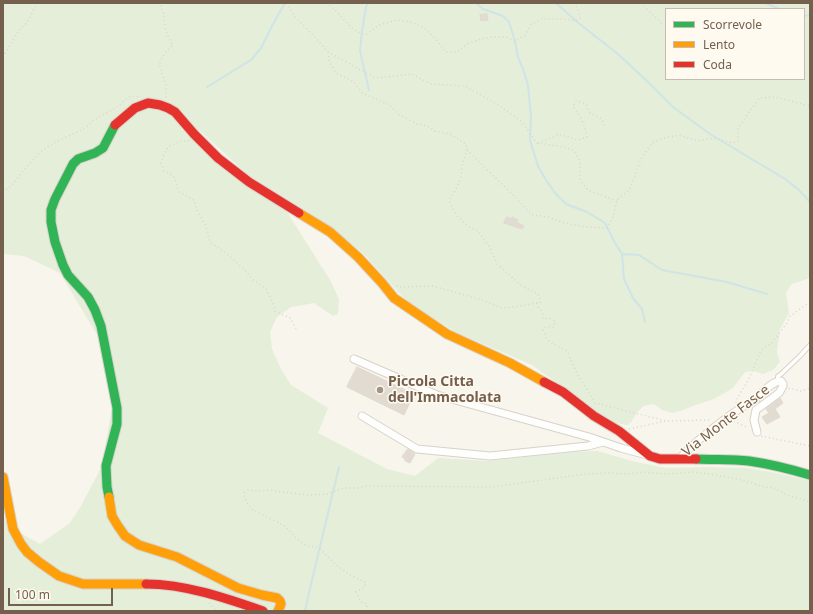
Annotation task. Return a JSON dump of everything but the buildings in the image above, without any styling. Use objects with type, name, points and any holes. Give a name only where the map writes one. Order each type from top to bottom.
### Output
[{"type":"main road","points":[[278,611],[281,604],[277,598],[238,588],[177,558],[139,545],[125,536],[112,516],[107,487],[106,466],[117,424],[116,396],[107,360],[101,326],[88,297],[68,275],[63,264],[55,242],[51,222],[51,210],[73,164],[78,159],[95,154],[103,148],[115,124],[136,108],[148,103],[160,104],[175,112],[218,158],[249,182],[330,232],[358,257],[394,298],[447,334],[510,363],[563,392],[594,416],[619,431],[650,456],[660,459],[747,461],[791,469],[810,475]]},
{"type":"main road","points":[[3,477],[13,529],[21,544],[27,552],[59,576],[82,584],[157,584],[180,587],[231,600],[263,611]]},
{"type":"street","points":[[354,358],[437,395],[589,437],[650,456]]},
{"type":"street","name":"Via Monte Fasce","points":[[679,459],[704,435],[772,384],[781,381],[783,384],[780,390],[756,410],[754,420],[757,432]]},
{"type":"street","points":[[362,416],[417,449],[490,456],[588,446],[603,442]]},
{"type":"lane","points":[[777,382],[778,376],[810,345]]},
{"type":"path","points":[[3,57],[19,30],[27,23],[36,5],[39,3]]},
{"type":"path","points":[[164,3],[160,7],[164,13],[167,35],[173,45],[164,53],[159,64],[166,85],[166,105],[168,108]]},
{"type":"path","points":[[287,3],[294,16],[328,52],[375,78],[412,74],[431,84],[465,86],[497,104],[522,122],[537,143],[564,147],[575,151],[580,162],[580,180],[588,190],[616,200]]},
{"type":"path","points":[[326,3],[334,9],[352,28],[360,33],[366,34],[379,25],[397,20],[412,22],[424,28],[433,36],[446,52],[457,52],[467,44],[493,37],[506,37],[515,41],[525,35],[531,25],[540,19],[562,19],[576,21],[580,18],[575,3]]},
{"type":"path","points":[[641,3],[663,25]]},
{"type":"path","points":[[328,52],[329,61],[336,73],[354,82],[362,93],[390,105],[398,114],[417,124],[427,126],[435,131],[450,134],[466,144],[467,150],[462,164],[461,178],[450,200],[450,203],[457,216],[469,227],[478,231],[490,248],[497,264],[522,286],[538,294],[541,302],[502,308],[482,300],[433,286],[401,287],[382,283]]},
{"type":"path","points":[[3,192],[12,186],[28,165],[54,143],[89,125],[92,121],[117,107],[132,96],[146,98]]},
{"type":"path","points":[[467,150],[532,215],[549,217],[564,223],[587,227],[608,228],[613,217],[616,200],[630,189],[641,159],[652,143],[664,138],[679,135],[698,141],[713,138],[733,143],[738,141],[738,128],[759,98],[775,97],[810,106]]},
{"type":"path","points":[[537,143],[553,138],[558,134],[578,140],[587,137],[585,127],[578,112],[573,108],[576,101],[586,104],[590,113],[602,119],[605,127]]},
{"type":"path","points":[[190,138],[188,141],[180,141],[169,146],[161,163],[164,171],[171,174],[175,178],[179,192],[194,200],[198,212],[206,226],[210,242],[227,254],[244,269],[253,280],[267,290],[274,306],[274,311],[290,318],[298,330]]},
{"type":"path","points":[[741,408],[736,406],[736,400],[749,379],[761,350],[772,343],[787,324],[790,316],[810,302]]},
{"type":"path","points":[[537,303],[544,319],[549,318],[555,321],[554,327],[546,327],[543,330],[548,340],[567,351],[576,373],[595,403],[666,421]]},
{"type":"path","points":[[780,390],[790,388],[801,391],[810,388]]},
{"type":"path","points":[[368,611],[367,604],[361,602],[356,592],[364,588],[366,583],[352,576],[335,564],[319,548],[305,544],[295,537],[285,526],[251,509],[245,499],[244,493],[248,490],[271,490],[309,495],[327,494],[344,488],[359,488],[365,486],[492,487],[586,474],[631,474],[643,472],[666,474],[694,472],[742,480],[768,488],[772,487],[787,496],[810,502]]},
{"type":"path","points":[[210,604],[216,611]]},
{"type":"green space","points":[[3,3],[810,3],[810,278],[792,284],[786,292],[789,313],[780,329],[777,352],[780,362],[773,370],[763,374],[753,371],[745,372],[733,388],[714,399],[683,410],[673,413],[662,410],[654,404],[643,406],[628,425],[615,422],[593,409],[532,365],[458,333],[409,304],[363,253],[315,216],[247,174],[199,130],[196,142],[252,190],[287,212],[330,280],[339,299],[338,314],[333,316],[314,303],[291,307],[277,317],[270,332],[272,349],[281,369],[291,385],[328,408],[318,433],[387,469],[415,476],[438,458],[486,461],[598,451],[632,461],[666,468],[748,468],[810,481],[810,611],[3,611],[3,509],[9,532],[17,531],[40,544],[70,523],[81,506],[101,468],[112,409],[97,335],[60,273],[24,256],[3,254]]},
{"type":"waterway","points":[[207,87],[251,60],[261,48],[285,3]]},
{"type":"waterway","points":[[368,3],[366,7],[360,51],[369,90]]},
{"type":"waterway","points":[[476,3],[483,9],[503,16],[509,22],[518,57],[528,85],[531,117],[530,140],[538,166],[555,193],[566,204],[587,212],[605,223],[622,254],[624,279],[633,298],[642,309],[645,322]]},
{"type":"waterway","points":[[556,3],[619,55],[673,107],[710,134],[785,179],[799,190],[810,202]]},
{"type":"waterway","points":[[765,3],[778,8]]},
{"type":"waterway","points":[[805,15],[810,16]]},
{"type":"waterway","points":[[622,254],[639,255],[662,270],[727,282],[767,294]]},
{"type":"waterway","points":[[305,611],[339,467]]},
{"type":"traffic: fast","points":[[109,497],[106,466],[117,424],[117,408],[101,326],[88,297],[68,275],[63,265],[55,242],[51,222],[51,210],[73,164],[78,159],[95,153],[103,148],[115,125]]},
{"type":"traffic: fast","points":[[696,459],[749,461],[810,475]]},
{"type":"traffic: slow","points":[[299,213],[330,232],[358,257],[394,298],[447,334],[510,363],[544,382]]},
{"type":"traffic: slow","points":[[3,477],[13,529],[27,552],[39,562],[59,576],[83,584],[146,584]]},
{"type":"traffic: slow","points":[[109,497],[112,516],[125,536],[139,545],[177,557],[238,588],[277,598],[281,604],[278,611]]},
{"type":"traffic: jam","points":[[115,125],[135,108],[148,103],[168,108],[175,112],[218,158],[249,182],[299,213]]},
{"type":"traffic: jam","points":[[544,382],[563,392],[594,416],[619,431],[650,456],[660,459],[696,459]]},
{"type":"traffic: jam","points":[[146,584],[176,586],[190,589],[263,611]]},
{"type":"place","name":"Piccola Citta dell'Immacolata","points":[[380,390]]}]
